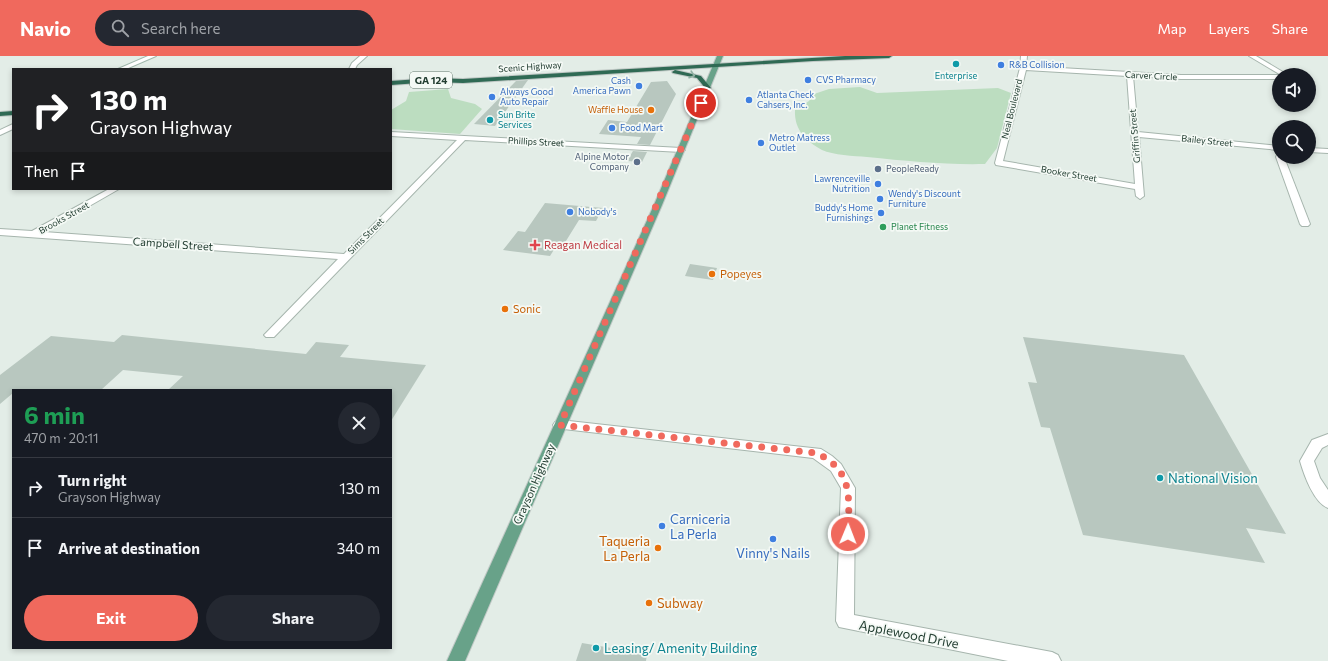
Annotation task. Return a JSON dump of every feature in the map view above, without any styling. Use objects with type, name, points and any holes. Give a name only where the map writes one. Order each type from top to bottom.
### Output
[{"type":"highway","points":[[752,56],[789,60]]},
{"type":"highway","name":"Scenic Highway","points":[[813,59],[830,56]]},
{"type":"highway","name":"Scenic Highway","points":[[392,83],[433,80],[463,81],[717,64],[889,56]]},
{"type":"highway","points":[[644,69],[691,74],[699,78],[708,88]]},
{"type":"highway","name":"Scenic Highway","points":[[392,88],[442,85],[463,81]]},
{"type":"highway","points":[[0,108],[12,107]]},
{"type":"highway","points":[[0,114],[12,113]]},
{"type":"main road","name":"Grayson Highway","points":[[456,661],[681,150],[720,56]]},
{"type":"street","points":[[123,68],[153,56]]},
{"type":"street","points":[[352,68],[354,64],[364,56]]},
{"type":"street","name":"Neal Boulevard","points":[[999,162],[1023,68],[1024,56]]},
{"type":"street","points":[[1252,56],[1273,68]]},
{"type":"street","name":"Carver Circle","points":[[1023,68],[1181,78],[1272,77]]},
{"type":"street","name":"Griffin Street","points":[[1130,75],[1140,196]]},
{"type":"street","points":[[0,133],[12,127]]},
{"type":"street","name":"Phillips Street","points":[[392,134],[681,150]]},
{"type":"street","name":"Bailey Street","points":[[1135,134],[1272,151]]},
{"type":"street","name":"Sims Street","points":[[270,335],[463,138]]},
{"type":"street","points":[[1316,150],[1328,151]]},
{"type":"street","name":"Booker Street","points":[[999,162],[1139,187]]},
{"type":"street","points":[[1282,164],[1305,224]]},
{"type":"street","name":"Brooks Street","points":[[33,235],[113,190]]},
{"type":"street","name":"Campbell Street","points":[[0,232],[345,257]]},
{"type":"street","name":"Applewood Drive","points":[[560,425],[816,453],[826,458],[842,475],[848,488],[845,622],[1052,661]]},
{"type":"street","points":[[1328,439],[1317,444],[1307,461],[1312,480],[1328,502]]},
{"type":"green space","points":[[860,87],[877,93],[998,88],[1011,93],[997,148],[985,164],[956,164],[850,156],[827,152],[806,139],[799,129],[795,117],[795,110],[809,101],[814,94],[829,89]]},
{"type":"green space","points":[[448,89],[451,98],[475,104],[482,109],[460,134],[392,129],[392,109],[406,101],[409,92]]},
{"type":"building","points":[[528,80],[495,126],[474,124],[516,81]]},
{"type":"building","points":[[667,81],[676,94],[650,145],[637,144],[641,137],[599,134],[608,120],[627,122],[651,82]]},
{"type":"building","points":[[633,151],[647,152],[642,162],[627,161]]},
{"type":"building","points":[[545,203],[603,208],[596,221],[579,220],[561,249],[555,248],[550,256],[503,250],[518,231],[525,232]]},
{"type":"building","points":[[690,264],[717,268],[713,280],[685,276]]},
{"type":"building","points":[[122,335],[306,354],[316,342],[349,345],[340,357],[426,365],[392,419],[392,389],[169,389],[183,376],[123,370],[102,389],[12,389],[12,394],[0,404],[0,375],[51,336],[114,342]]},
{"type":"building","name":"National Vision","points":[[1023,337],[1184,355],[1286,534],[1246,528],[1265,563],[1083,535],[1050,428],[1041,427],[1028,382],[1037,383]]},
{"type":"building","name":"Leasing/ Amenity Building","points":[[582,643],[647,654],[646,661],[576,661]]},
{"type":"place","name":"Enterprise","points":[[956,64]]},
{"type":"place","name":"R&B Collision","points":[[1001,65]]},
{"type":"place","name":"CVS Pharmacy","points":[[808,80]]},
{"type":"place","name":"Cash America Pawn","points":[[639,86]]},
{"type":"place","name":"Always Good Auto Repair","points":[[492,97]]},
{"type":"place","name":"Atlanta Check Cahsers, Inc.","points":[[749,100]]},
{"type":"place","name":"Waffle House","points":[[651,110]]},
{"type":"place","name":"Sun Brite Services","points":[[490,120]]},
{"type":"place","name":"Food Mart","points":[[612,128]]},
{"type":"place","name":"Metro Matress Outlet","points":[[761,143]]},
{"type":"place","name":"Alpine Motor Company","points":[[637,162]]},
{"type":"place","name":"PeopleReady","points":[[878,169]]},
{"type":"place","name":"Lawrenceville Nutrition","points":[[878,184]]},
{"type":"place","name":"Wendy's Discount Furniture","points":[[880,199]]},
{"type":"place","name":"Nobody's","points":[[570,212]]},
{"type":"place","name":"Buddy's Home Furnishings","points":[[881,213]]},
{"type":"place","name":"Planet Fitness","points":[[883,227]]},
{"type":"place","name":"Reagan Medical","points":[[535,245]]},
{"type":"place","name":"Popeyes","points":[[712,274]]},
{"type":"place","name":"Sonic","points":[[505,309]]},
{"type":"place","name":"National Vision","points":[[1160,478]]},
{"type":"place","name":"Carniceria La Perla","points":[[662,526]]},
{"type":"place","name":"Vinny's Nails","points":[[773,539]]},
{"type":"place","name":"Taqueria La Perla","points":[[658,548]]},
{"type":"place","name":"Subway","points":[[649,603]]},
{"type":"place","name":"Leasing/ Amenity Building","points":[[596,648]]},
{"type":"route","points":[[701,103],[658,205],[560,425],[816,453],[826,458],[834,465],[842,475],[848,488],[848,534]]}]
